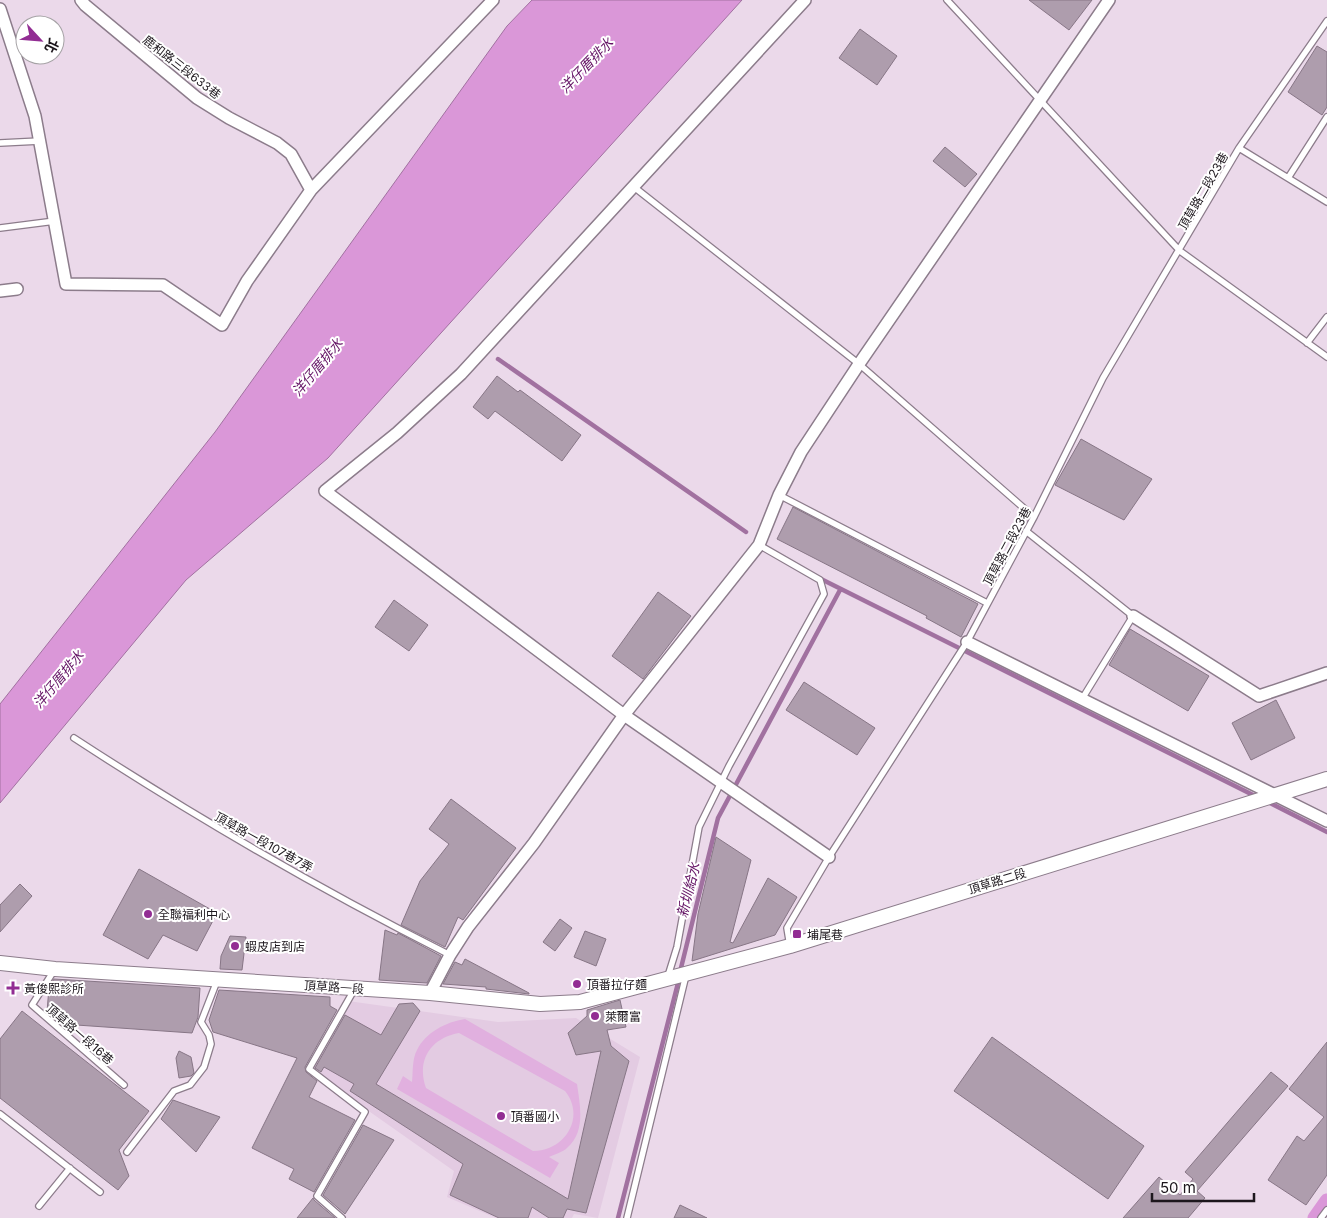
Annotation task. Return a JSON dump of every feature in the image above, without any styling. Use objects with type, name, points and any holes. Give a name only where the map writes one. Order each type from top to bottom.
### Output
[{"type":"street","name":"鹿和路三段633巷","points":[[81,0],[85,6],[197,98],[229,118],[277,143],[290,154],[310,190]]},
{"type":"street","points":[[0,9],[6,50],[35,116],[56,221],[66,284],[163,285],[222,325],[247,281],[310,190],[493,0]]},
{"type":"street","points":[[805,0],[460,374],[397,432],[324,491],[624,715],[829,857]]},
{"type":"street","points":[[430,993],[450,955],[468,928],[534,843],[624,715],[759,545],[779,495],[802,452],[859,364],[1109,0]]},
{"type":"street","points":[[0,291],[17,289]]},
{"type":"street","points":[[1133,616],[1259,696],[1327,674]]},
{"type":"street","points":[[967,642],[1327,822]]},
{"type":"street","name":"頂草路二段","points":[[666,980],[790,946],[1327,778]]},
{"type":"street","name":"頂草路一段","points":[[0,963],[54,969],[430,993],[540,1004],[580,1002],[666,980]]},
{"type":"lane","points":[[947,0],[1042,100],[1180,251],[1327,356]]},
{"type":"lane","name":"頂草路二段23巷","points":[[790,946],[786,928],[829,857],[967,642],[1034,517],[1103,378],[1180,251],[1239,148],[1327,21]]},
{"type":"lane","points":[[1288,178],[1327,118]]},
{"type":"lane","points":[[0,143],[40,141]]},
{"type":"lane","points":[[1239,148],[1327,202]]},
{"type":"lane","points":[[634,187],[859,364],[1034,517]]},
{"type":"lane","points":[[0,228],[56,221]]},
{"type":"lane","points":[[1307,343],[1327,317]]},
{"type":"lane","points":[[779,495],[987,603]]},
{"type":"lane","points":[[1026,531],[1133,616],[1082,699]]},
{"type":"lane","points":[[666,980],[677,947],[699,827],[720,783],[824,594],[820,580],[759,545]]},
{"type":"lane","name":"頂草路一段107巷7弄","points":[[74,738],[169,800],[396,928],[450,955]]},
{"type":"lane","name":"頂草路一段16巷","points":[[54,969],[32,1005],[124,1085]]},
{"type":"lane","points":[[627,1218],[686,976]]},
{"type":"lane","points":[[127,1152],[174,1091],[190,1085],[204,1067],[211,1044],[209,1034],[201,1022],[218,979]]},
{"type":"lane","points":[[342,1218],[317,1196],[365,1112],[309,1069],[355,988]]},
{"type":"lane","points":[[0,1114],[100,1192]]},
{"type":"lane","points":[[39,1206],[70,1168]]},
{"type":"lane","points":[[1321,1218],[1327,1210]]},
{"type":"shaded area","name":"頂番國小","points":[[348,1001],[498,1022],[576,1018],[640,1057],[598,1218],[574,1214],[572,1218],[496,1218],[447,1197],[454,1171],[309,1069]]},
{"type":"shaded area","points":[[465,1019],[577,1084],[580,1118],[577,1134],[567,1148],[549,1157],[559,1163],[550,1178],[397,1089],[403,1076],[412,1082],[415,1054],[426,1038],[444,1025]],"holes":[[[459,1033],[565,1091],[571,1101],[573,1111],[573,1121],[569,1131],[563,1139],[554,1145],[533,1151],[426,1088],[423,1068],[428,1052],[434,1045],[449,1036]]]},
{"type":"water","name":"洋仔厝排水","points":[[532,0],[742,0],[328,458],[186,580],[0,803],[0,704],[215,432],[507,26]]},
{"type":"building","points":[[1029,0],[1092,0],[1069,30]]},
{"type":"building","points":[[860,29],[897,56],[877,85],[839,58]]},
{"type":"building","points":[[1317,46],[1327,52],[1327,107],[1322,115],[1288,92]]},
{"type":"building","points":[[945,147],[977,174],[965,187],[933,161]]},
{"type":"building","points":[[497,376],[518,392],[520,390],[581,435],[562,461],[495,411],[488,419],[473,407]]},
{"type":"building","points":[[1081,439],[1152,479],[1124,520],[1055,485]]},
{"type":"building","points":[[793,507],[978,604],[961,637],[926,618],[927,616],[777,539]]},
{"type":"building","points":[[658,592],[691,616],[643,679],[612,656]]},
{"type":"building","points":[[394,600],[428,625],[409,651],[375,627]]},
{"type":"building","points":[[1130,629],[1209,676],[1188,711],[1109,665]]},
{"type":"building","points":[[804,682],[875,728],[857,755],[786,710]]},
{"type":"building","points":[[1276,700],[1295,738],[1251,760],[1232,723]]},
{"type":"building","points":[[451,799],[516,848],[463,920],[458,917],[445,947],[401,925],[420,881],[449,844],[429,829]]},
{"type":"building","points":[[716,837],[751,860],[730,942],[733,943],[768,878],[797,897],[775,935],[692,961],[698,914]]},
{"type":"building","name":"全聯福利中心","points":[[139,869],[217,913],[197,951],[163,935],[148,959],[103,935]]},
{"type":"building","points":[[20,884],[32,896],[0,932],[0,905]]},
{"type":"building","points":[[560,919],[572,928],[555,951],[543,942]]},
{"type":"building","points":[[385,930],[397,935],[398,933],[441,956],[427,983],[379,980]]},
{"type":"building","points":[[585,931],[606,939],[596,966],[574,957]]},
{"type":"building","name":"蝦皮店到店","points":[[230,936],[246,937],[242,970],[220,969],[221,956]]},
{"type":"building","points":[[465,959],[529,994],[486,989],[486,987],[443,984],[455,962],[462,965]]},
{"type":"building","points":[[54,979],[200,988],[198,1017],[192,1033],[62,1024],[47,1012],[49,987]]},
{"type":"building","points":[[219,990],[330,997],[330,1006],[337,1010],[305,1067],[306,1072],[317,1081],[309,1097],[355,1120],[314,1192],[289,1179],[294,1169],[252,1148],[297,1058],[213,1032],[209,1020]]},
{"type":"building","points":[[620,1000],[626,1027],[607,1030],[611,1046],[629,1061],[586,1213],[567,1209],[563,1218],[549,1218],[532,1207],[528,1218],[499,1218],[450,1195],[463,1164],[350,1091],[354,1084],[324,1067],[321,1072],[315,1068],[345,1015],[381,1035],[399,1004],[413,1003],[420,1011],[376,1084],[568,1199],[601,1051],[576,1055],[568,1033],[587,1016],[587,1010]]},
{"type":"building","points":[[22,1011],[149,1111],[119,1150],[129,1176],[118,1190],[0,1098],[0,1039]]},
{"type":"building","points":[[992,1037],[1144,1146],[1108,1199],[954,1091]]},
{"type":"building","points":[[1327,1042],[1327,1175],[1306,1205],[1268,1180],[1297,1136],[1304,1141],[1324,1117],[1289,1089]]},
{"type":"building","points":[[179,1051],[191,1057],[194,1073],[191,1076],[179,1078],[176,1058]]},
{"type":"building","points":[[1271,1072],[1288,1086],[1197,1191],[1205,1198],[1188,1218],[1123,1218],[1159,1177],[1180,1195],[1193,1179],[1185,1172]]},
{"type":"building","points":[[173,1100],[220,1117],[196,1152],[161,1119]]},
{"type":"building","points":[[363,1125],[394,1140],[345,1214],[323,1195]]},
{"type":"building","points":[[313,1198],[314,1200],[335,1218],[297,1218]]},
{"type":"building","points":[[680,1205],[707,1218],[674,1218]]},
{"type":"waterway","points":[[498,359],[746,532]]},
{"type":"waterway","points":[[819,578],[1257,797]]},
{"type":"waterway","name":"新圳給水","points":[[680,972],[718,818],[840,590]]},
{"type":"waterway","points":[[1266,801],[1327,832]]},
{"type":"waterway","name":"新圳給水","points":[[618,1218],[679,979]]},
{"type":"waterway","points":[[1315,1218],[1327,1201]]},
{"type":"place","name":"全聯福利中心","points":[[148,914]]},
{"type":"place","name":"埔尾巷","points":[[797,934]]},
{"type":"place","name":"蝦皮店到店","points":[[235,946]]},
{"type":"place","name":"頂番拉仔麵","points":[[577,984]]},
{"type":"place","name":"黃俊熙診所","points":[[13,988]]},
{"type":"place","name":"萊爾富","points":[[595,1016]]},
{"type":"place","name":"頂番國小","points":[[501,1116]]}]
